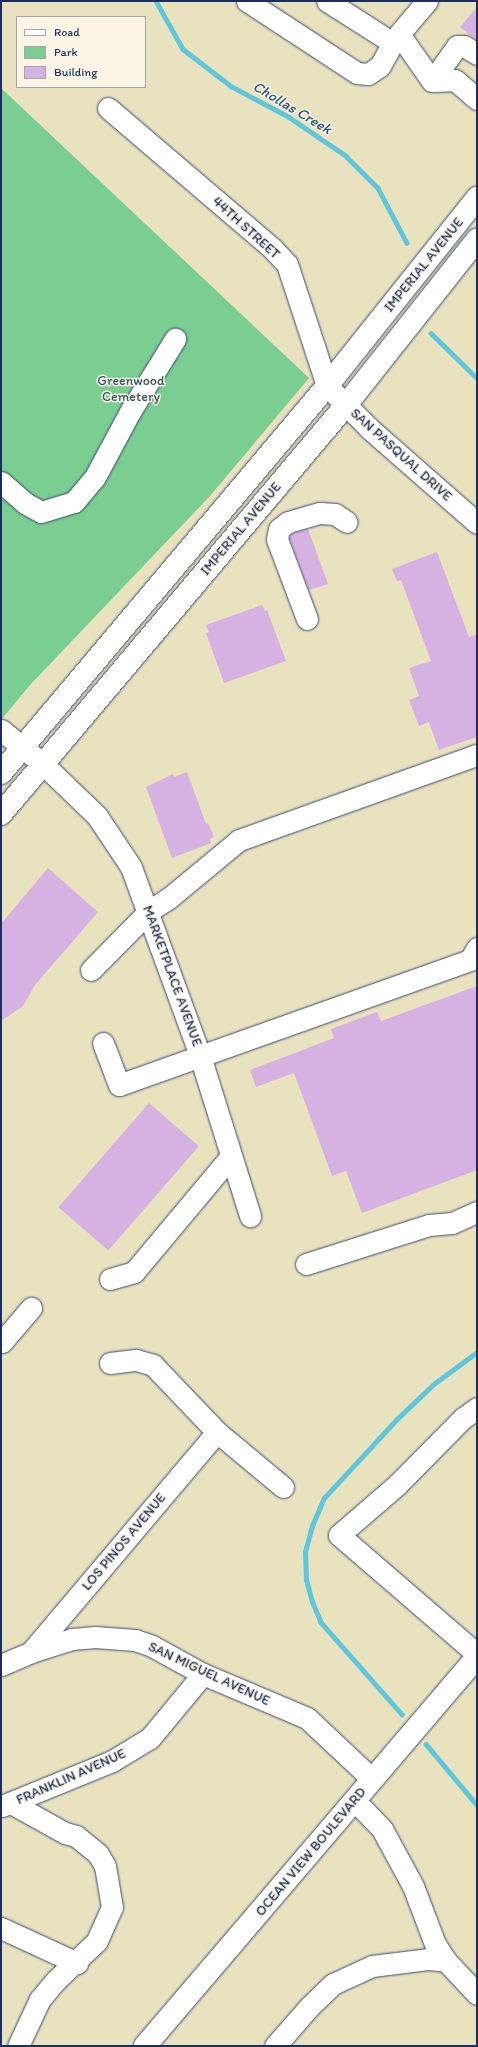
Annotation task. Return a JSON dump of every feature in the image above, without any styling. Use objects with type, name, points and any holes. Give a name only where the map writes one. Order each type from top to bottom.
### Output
[{"type":"main road","name":"IMPERIAL AVENUE","points":[[1,773],[327,386],[477,198]]},
{"type":"main road","name":"IMPERIAL AVENUE","points":[[1,814],[346,405],[476,244]]},
{"type":"main road","name":"OCEAN VIEW BOULEVARD","points":[[145,2046],[355,1801],[372,1779],[475,1664]]},
{"type":"street","points":[[247,1],[357,73],[368,74],[380,66],[396,38],[427,1]]},
{"type":"street","points":[[327,1],[396,38],[432,81]]},
{"type":"street","points":[[432,81],[452,50],[458,46],[464,46],[477,54]]},
{"type":"street","points":[[432,81],[455,80],[477,99]]},
{"type":"street","name":"44TH STREET","points":[[108,108],[272,248],[286,264],[327,386]]},
{"type":"street","points":[[1,482],[25,503],[41,512],[74,502],[95,477],[131,410],[175,339]]},
{"type":"street","name":"SAN PASQUAL DRIVE","points":[[327,386],[346,405],[477,523]]},
{"type":"street","points":[[307,619],[277,539],[279,529],[288,522],[320,513],[335,514],[346,522]]},
{"type":"street","name":"MARKETPLACE AVENUE","points":[[1,730],[43,764],[97,816],[132,867],[200,1056],[250,1216]]},
{"type":"street","points":[[91,970],[149,911],[169,898],[239,840],[477,755]]},
{"type":"street","points":[[103,1043],[119,1085],[470,960],[477,948]]},
{"type":"street","points":[[110,1279],[134,1272],[231,1156]]},
{"type":"street","points":[[306,1264],[429,1225],[452,1224],[477,1212]]},
{"type":"street","points":[[2,1342],[31,1308]]},
{"type":"street","points":[[110,1362],[136,1360],[153,1365],[217,1432],[283,1487]]},
{"type":"street","points":[[475,1664],[339,1535],[398,1484],[463,1418],[477,1408]]},
{"type":"street","name":"LOS PINOS AVENUE","points":[[31,1652],[217,1432]]},
{"type":"street","name":"SAN MIGUEL AVENUE","points":[[1,1665],[31,1652],[72,1639],[95,1637],[135,1640],[152,1646],[203,1674],[307,1718],[372,1779]]},
{"type":"street","name":"FRANKLIN AVENUE","points":[[6,1805],[112,1761],[150,1738],[203,1674]]},
{"type":"street","points":[[355,1801],[382,1829],[413,1886],[435,1944],[446,1962],[477,1994]]},
{"type":"street","points":[[6,1805],[65,1833],[76,1836],[98,1854],[105,1866],[112,1907],[97,1941],[77,1963],[56,1980],[40,1999],[18,2046]]},
{"type":"street","points":[[1,1928],[77,1963]]},
{"type":"street","points":[[275,2046],[309,2007],[333,1984],[372,1966],[428,1959],[446,1962]]},
{"type":"green space","name":"Greenwood Cemetery","points":[[1,88],[309,378],[210,496],[30,685],[1,720]]},
{"type":"building","points":[[477,7],[477,40],[460,27]]},
{"type":"building","points":[[308,529],[328,584],[309,590],[289,538],[294,533]]},
{"type":"building","points":[[437,552],[469,637],[477,634],[477,737],[439,750],[429,722],[419,726],[409,700],[419,696],[409,668],[431,661],[401,580],[397,581],[392,569]]},
{"type":"building","points":[[262,605],[265,611],[267,610],[286,661],[224,683],[206,633],[209,632],[206,625]]},
{"type":"building","points":[[187,772],[206,824],[208,823],[214,837],[210,839],[211,843],[172,858],[146,787],[173,774],[174,777]]},
{"type":"building","points":[[48,868],[98,912],[35,985],[23,1006],[1,1021],[1,924]]},
{"type":"building","points":[[477,986],[477,1170],[362,1213],[346,1171],[332,1176],[294,1073],[256,1087],[250,1070],[334,1038],[331,1029],[377,1012],[381,1021]]},
{"type":"building","points":[[149,1103],[199,1146],[108,1250],[58,1207]]},
{"type":"waterway","name":"Chollas Creek","points":[[156,1],[183,49],[231,86],[289,117],[345,155],[378,188],[407,243]]},
{"type":"waterway","points":[[431,333],[477,378]]},
{"type":"waterway","points":[[402,1715],[321,1623],[312,1602],[306,1580],[305,1552],[312,1526],[324,1498],[397,1419],[435,1383],[477,1352]]},
{"type":"waterway","points":[[426,1744],[477,1805]]}]
